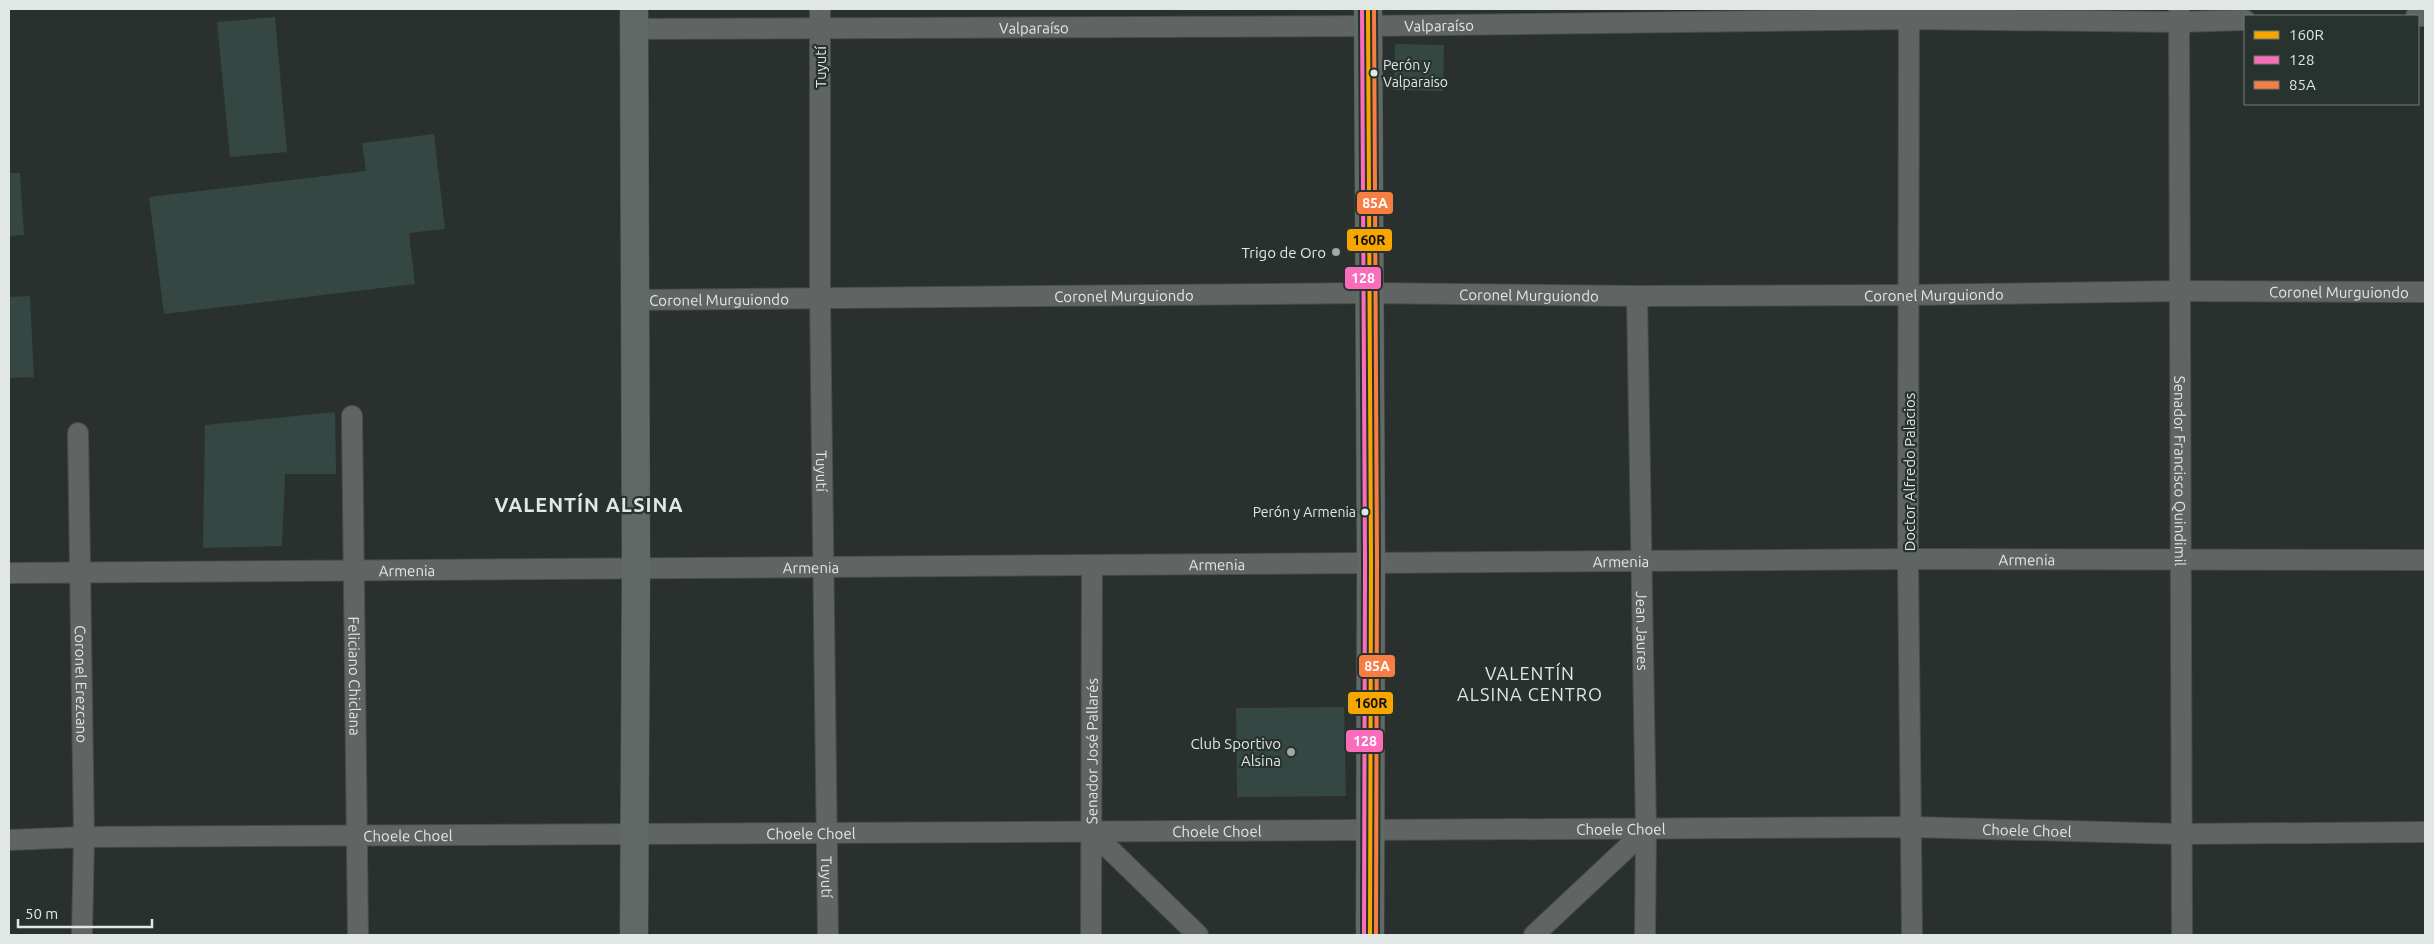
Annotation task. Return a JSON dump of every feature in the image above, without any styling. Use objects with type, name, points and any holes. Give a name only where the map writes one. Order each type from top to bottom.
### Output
[{"type":"street","name":"Valparaíso","points":[[634,19],[1368,18],[1909,14],[2179,15],[2244,20]]},
{"type":"street","name":"Doctor Alfredo Palacios","points":[[1909,14],[1908,559],[1912,935]]},
{"type":"street","name":"Senador Francisco Quindimil","points":[[2179,15],[2182,935]]},
{"type":"street","name":"Tuyutí","points":[[820,18],[820,298],[828,935]]},
{"type":"street","points":[[1368,18],[1368,293],[1371,562],[1370,935]]},
{"type":"street","points":[[634,19],[636,568],[634,935]]},
{"type":"street","name":"Coronel Murguiondo","points":[[634,300],[1368,293],[1637,296],[1909,295],[2180,291],[2425,292]]},
{"type":"street","name":"Jean Jaures","points":[[1637,296],[1646,830],[1645,935]]},
{"type":"street","name":"Feliciano Chiclana","points":[[352,416],[358,935]]},
{"type":"street","name":"Coronel Erezcano","points":[[78,433],[82,572],[84,837],[82,935]]},
{"type":"street","name":"Armenia","points":[[9,573],[1908,559],[2425,560]]},
{"type":"street","name":"Senador José Pallarés","points":[[1091,935],[1092,566]]},
{"type":"street","name":"Choele Choel","points":[[9,840],[84,837],[356,837],[1369,828],[1646,830],[1912,827],[2181,834],[2425,832]]},
{"type":"street","points":[[1534,935],[1646,830]]},
{"type":"street","points":[[1091,831],[1198,935]]},
{"type":"building","points":[[275,17],[287,152],[230,157],[217,22]]},
{"type":"building","points":[[1395,44],[1444,45],[1443,91],[1394,90]]},
{"type":"building","points":[[434,134],[445,229],[409,233],[415,284],[164,314],[149,197],[366,171],[362,143]]},
{"type":"building","points":[[9,173],[20,173],[24,235],[9,236]]},
{"type":"building","points":[[30,296],[34,377],[9,378],[9,297]]},
{"type":"building","points":[[335,412],[336,474],[285,474],[282,546],[203,548],[205,425]]},
{"type":"building","name":"Club Sportivo Alsina","points":[[1344,707],[1346,796],[1237,797],[1236,708]]},
{"type":"transit line","name":"128","points":[[1362,9],[1365,562],[1364,935]]},
{"type":"transit line","name":"160R","points":[[1368,9],[1371,562],[1370,935]]},
{"type":"transit line","name":"85A","points":[[1374,9],[1377,562],[1376,935]]},
{"type":"place","name":"Perón y Valparaiso","points":[[1374,73]]},
{"type":"place","name":"Trigo de Oro","points":[[1336,252]]},
{"type":"place","name":"Perón y Armenia","points":[[1365,512]]},
{"type":"place","name":"Club Sportivo Alsina","points":[[1291,752]]},
{"type":"district","name":"VALENTÍN ALSINA","points":[[589,504]]},
{"type":"district","name":"VALENTÍN ALSINA CENTRO","points":[[1530,683]]}]
